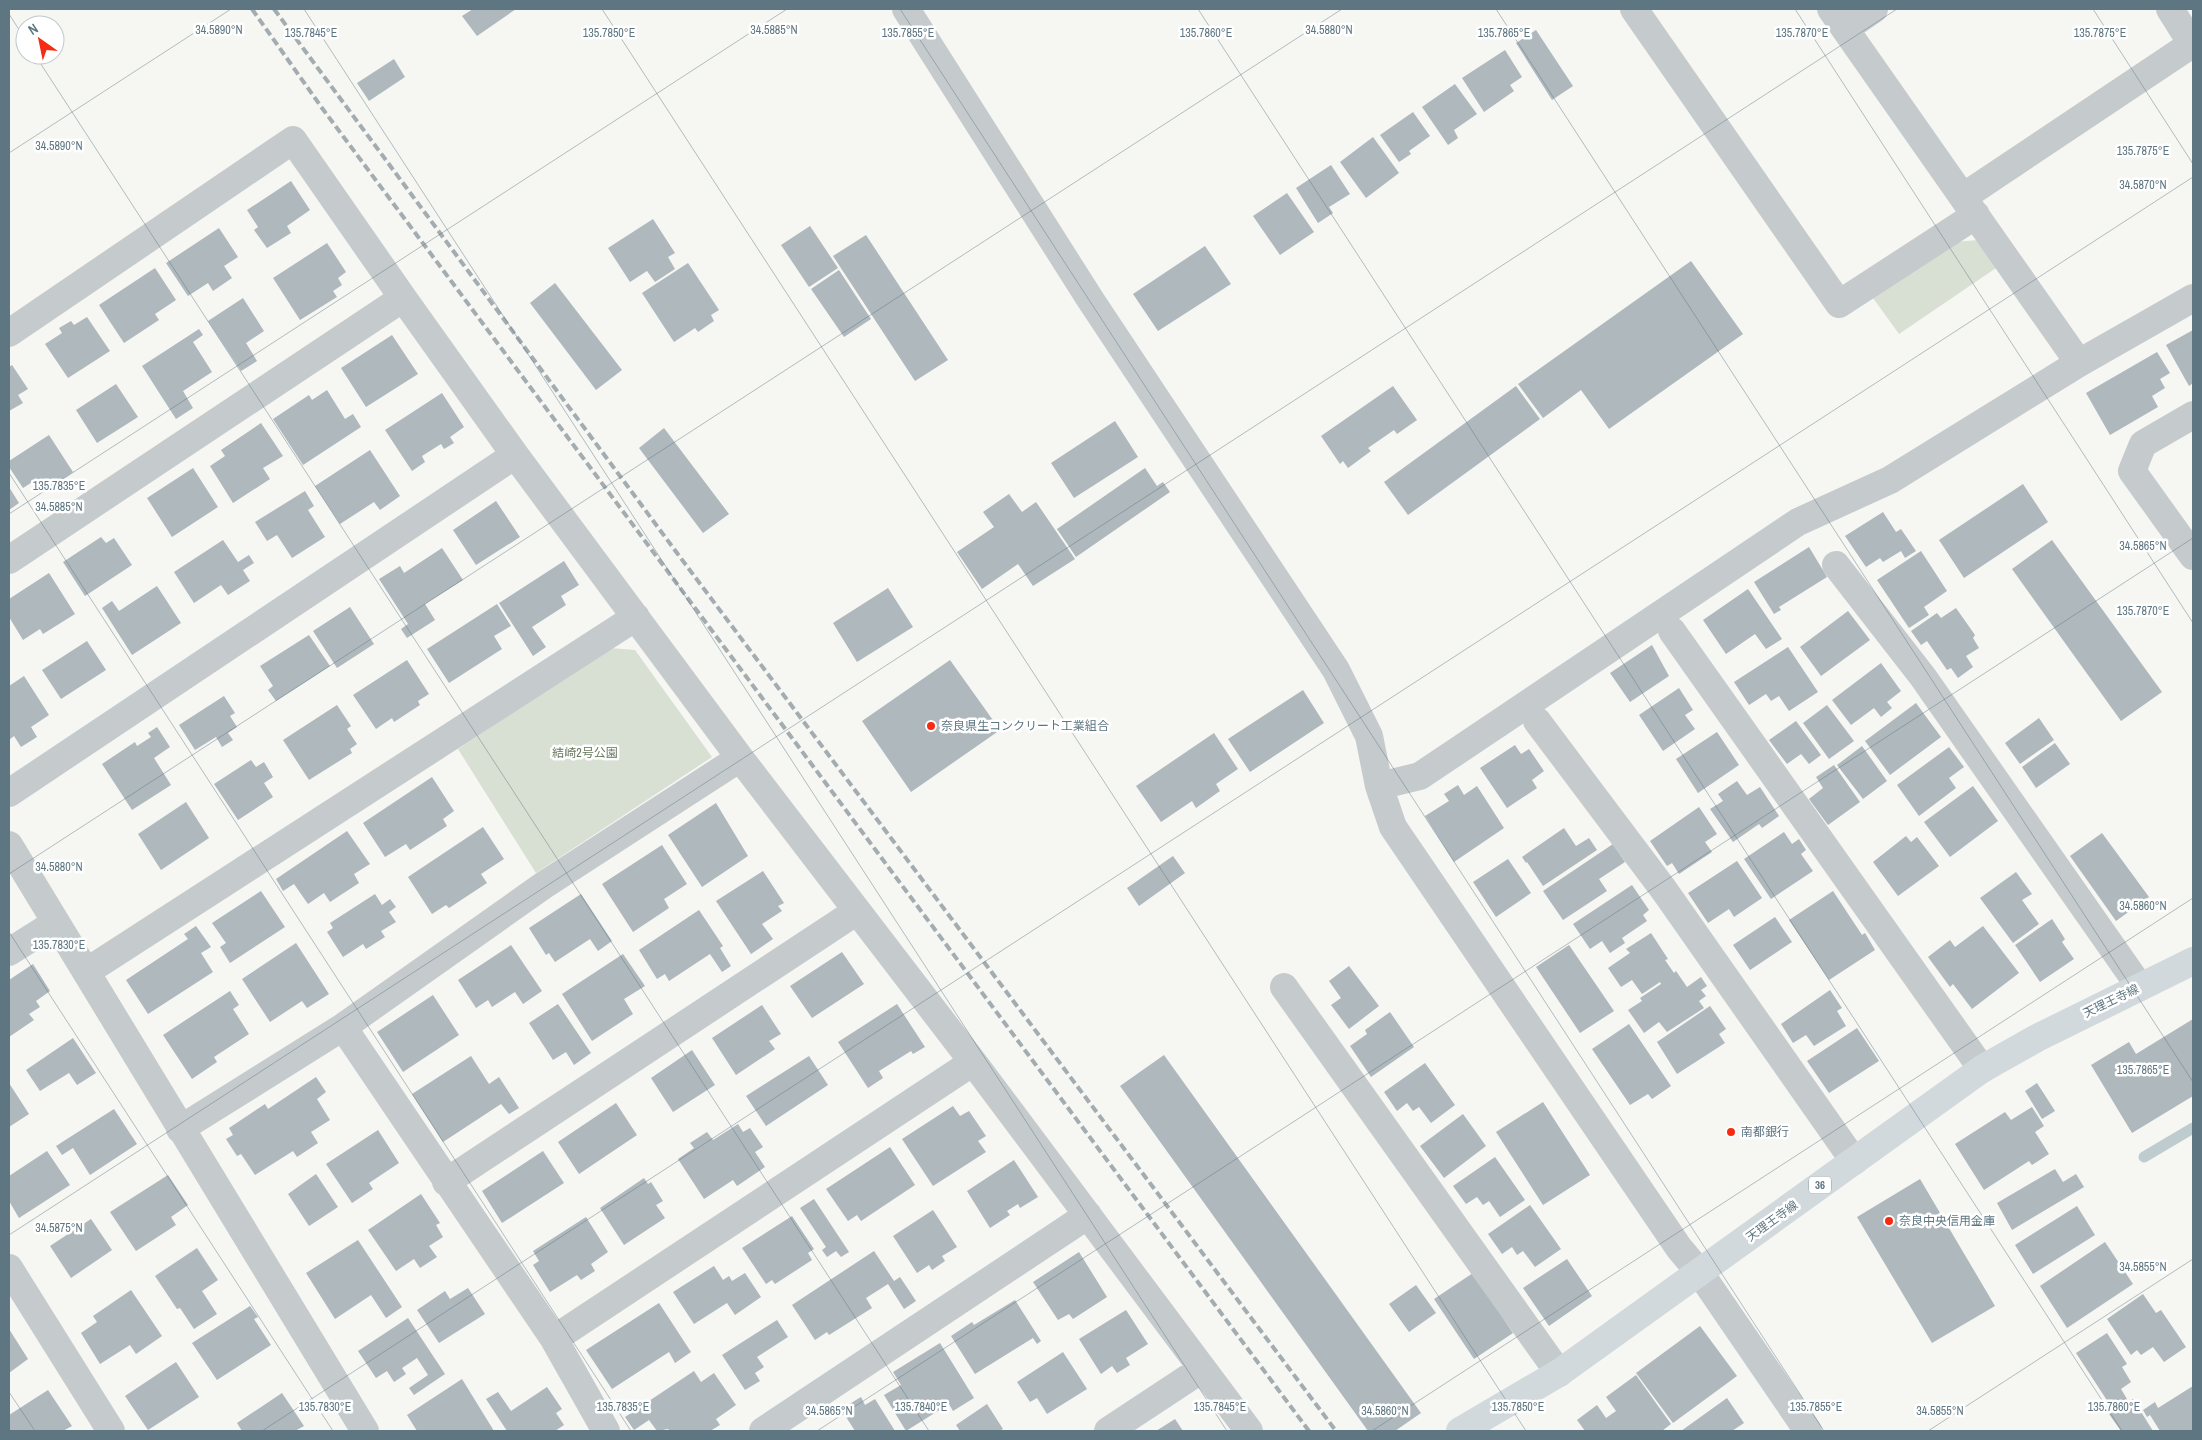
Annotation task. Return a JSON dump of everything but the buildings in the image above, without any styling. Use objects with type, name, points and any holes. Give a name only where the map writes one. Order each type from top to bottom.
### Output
[{"type":"main road","name":"天理王寺線","points":[[1460,1431],[1559,1373],[1982,1069],[2037,1038],[2193,960]]},
{"type":"street","points":[[906,9],[1090,298],[1336,670],[1369,736],[1379,786],[1393,826],[1679,1248],[1700,1273],[1808,1431]]},
{"type":"street","points":[[1634,9],[1839,304],[1969,206],[2192,44],[2170,9]]},
{"type":"street","points":[[1874,9],[1838,19],[2079,363]]},
{"type":"street","points":[[9,333],[293,140],[515,455],[740,758],[973,1062],[1249,1431]]},
{"type":"street","points":[[9,560],[403,298]]},
{"type":"street","points":[[1379,786],[1420,776],[1798,522],[1890,480],[2079,363],[2193,298]]},
{"type":"street","points":[[2193,415],[2143,444],[2132,471],[2193,556]]},
{"type":"street","points":[[9,793],[515,455]]},
{"type":"street","points":[[1836,565],[1923,677],[2140,987]]},
{"type":"street","points":[[86,972],[636,617]]},
{"type":"street","points":[[1672,631],[1982,1069]]},
{"type":"street","points":[[1537,722],[1664,890],[1854,1161]]},
{"type":"street","points":[[180,1129],[343,1027],[544,885],[740,758]]},
{"type":"street","points":[[9,845],[365,1431]]},
{"type":"street","points":[[446,1182],[857,911]]},
{"type":"street","points":[[9,952],[55,923]]},
{"type":"street","points":[[1284,987],[1559,1373]]},
{"type":"street","points":[[343,1027],[446,1182],[554,1339],[606,1431]]},
{"type":"street","points":[[554,1339],[973,1062]]},
{"type":"street","points":[[762,1431],[1088,1215]]},
{"type":"street","points":[[9,1268],[111,1431]]},
{"type":"street","points":[[1108,1431],[1202,1369]]},
{"type":"green space","points":[[1979,240],[1999,266],[1899,334],[1873,298],[1954,242]]},
{"type":"green space","name":"結崎2号公園","points":[[610,648],[635,650],[712,757],[536,873],[458,749]]},
{"type":"waterway","points":[[2144,1157],[2193,1128]]},
{"type":"railway","points":[[252,9],[322,108],[1309,1431]]},
{"type":"railway","points":[[274,9],[677,553],[1336,1431]]},
{"type":"place","name":"奈良県生コンクリート工業組合","points":[[931,726]]},
{"type":"place","name":"南都銀行","points":[[1731,1132]]},
{"type":"place","name":"奈良中央信用金庫","points":[[1889,1221]]}]
